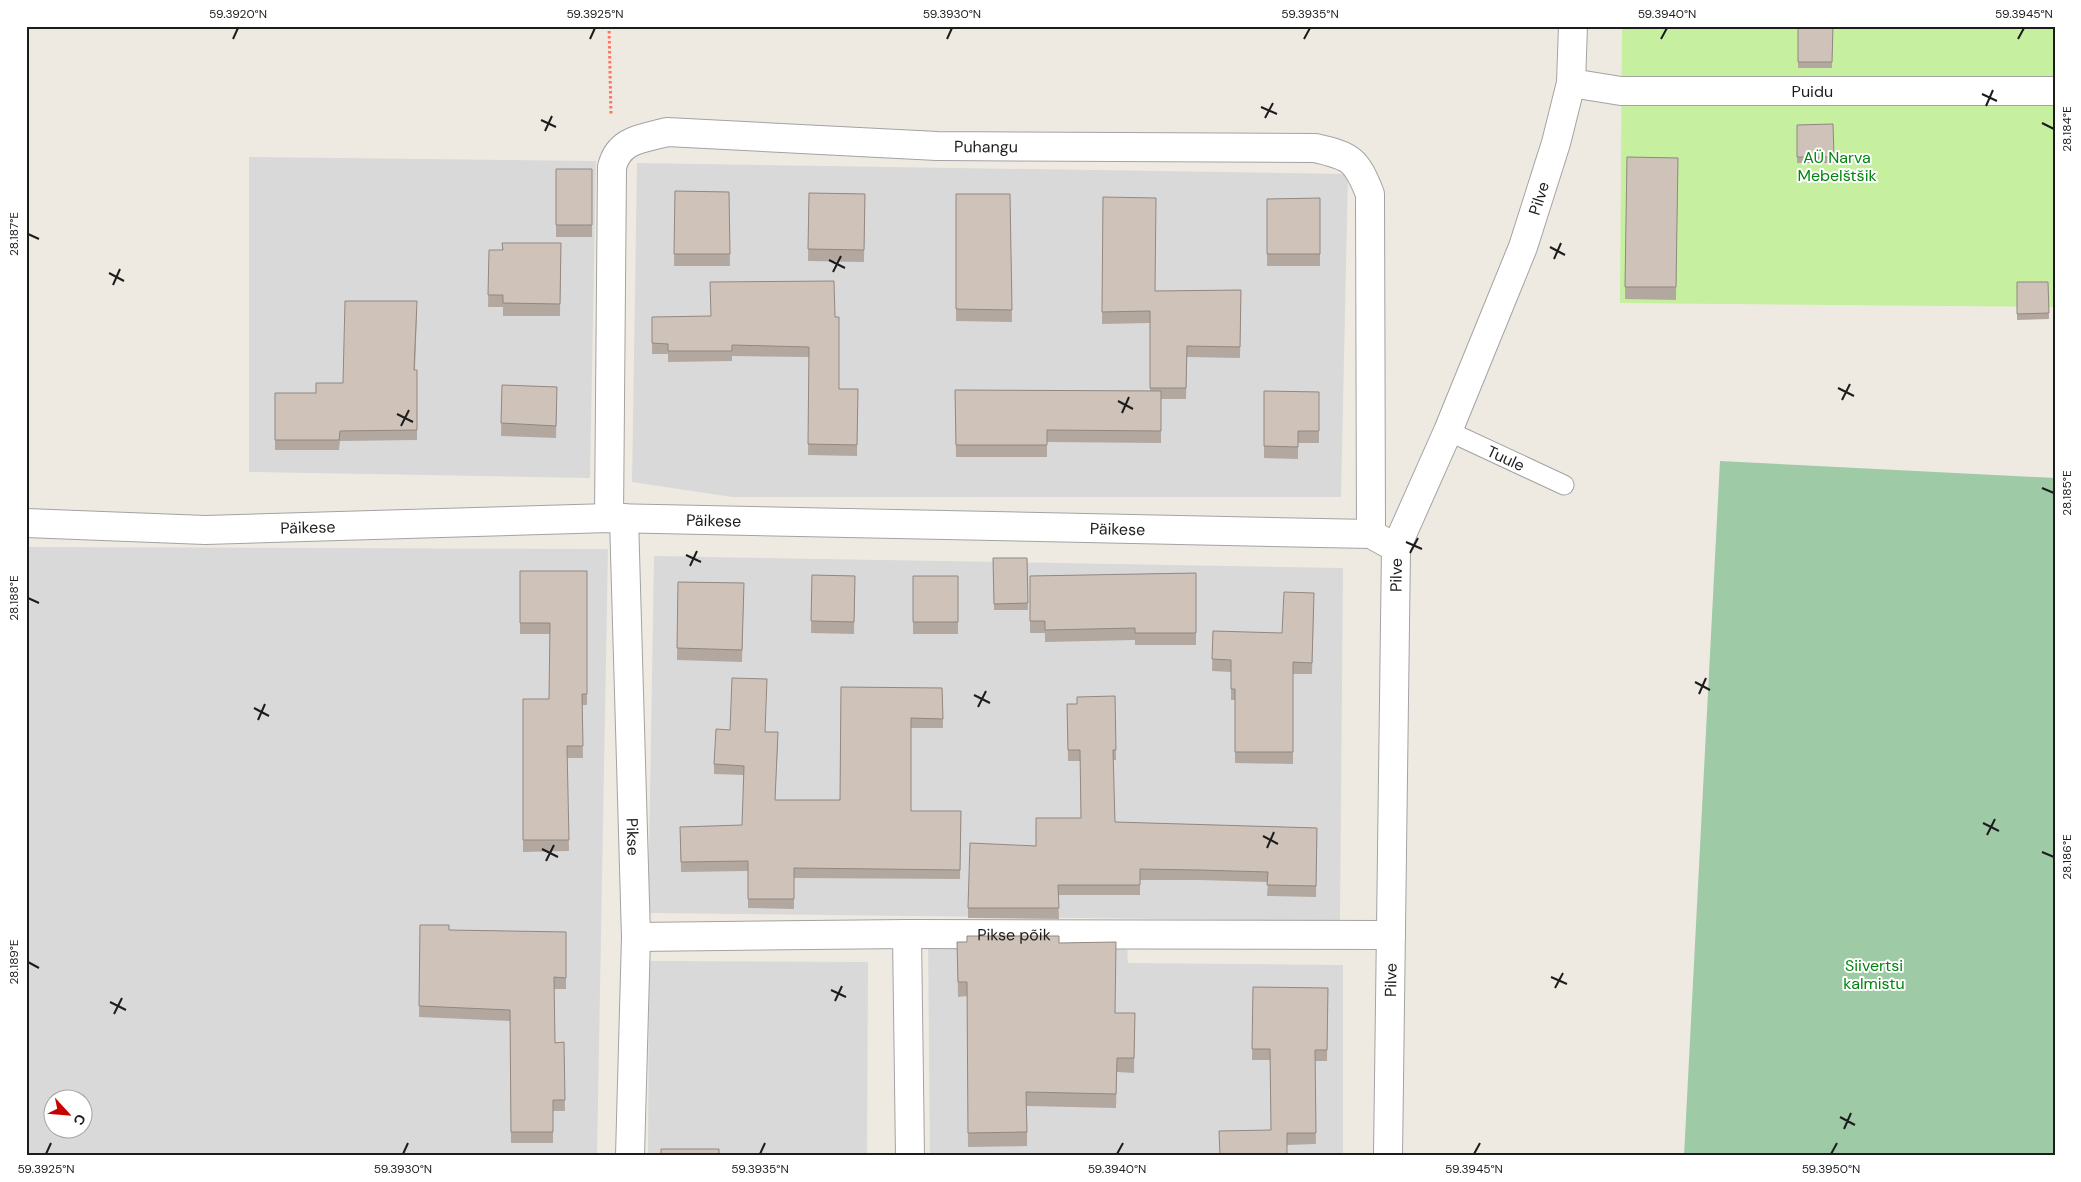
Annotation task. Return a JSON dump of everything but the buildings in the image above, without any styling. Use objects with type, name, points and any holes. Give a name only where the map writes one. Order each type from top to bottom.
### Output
[{"type":"street","name":"Pilve","points":[[1388,1156],[1396,548],[1448,431],[1523,247],[1556,143],[1571,83],[1573,26]]},
{"type":"street","name":"Puidu","points":[[1571,83],[1621,91],[2055,91]]},
{"type":"street","name":"Puhangu","points":[[629,143],[667,132],[937,146],[1315,148],[1343,154],[1360,170],[1370,194],[1371,534]]},
{"type":"street","name":"Pikse","points":[[629,143],[616,153],[612,167],[617,518],[636,937],[630,1156]]},
{"type":"street","name":"Päikese","points":[[26,523],[205,530],[617,518],[1371,534],[1396,548]]},
{"type":"street","name":"Pikse põik","points":[[636,937],[906,934],[1391,935]]},
{"type":"street","points":[[906,934],[910,1156]]},
{"type":"lane","name":"Tuule","points":[[1448,431],[1564,485]]},
{"type":"path","points":[[609,26],[612,132],[629,143]]},
{"type":"shaded area","points":[[249,157],[596,161],[590,478],[249,472]]},
{"type":"shaded area","points":[[637,163],[1348,174],[1341,497],[732,497],[632,482]]},
{"type":"shaded area","points":[[26,547],[608,549],[597,1156],[26,1156]]},
{"type":"shaded area","points":[[654,556],[1343,568],[1340,921],[648,913]]},
{"type":"shaded area","points":[[928,942],[1127,942],[1128,963],[1343,965],[1343,1156],[930,1156]]},
{"type":"shaded area","points":[[649,961],[868,962],[867,1156],[648,1156]]},
{"type":"green space","name":"AÜ Narva Mebelštšik","points":[[1622,26],[2055,26],[2055,307],[1620,303]]},
{"type":"green space","name":"Siivertsi kalmistu","points":[[1720,461],[2055,478],[2055,1156],[1684,1156]]}]
